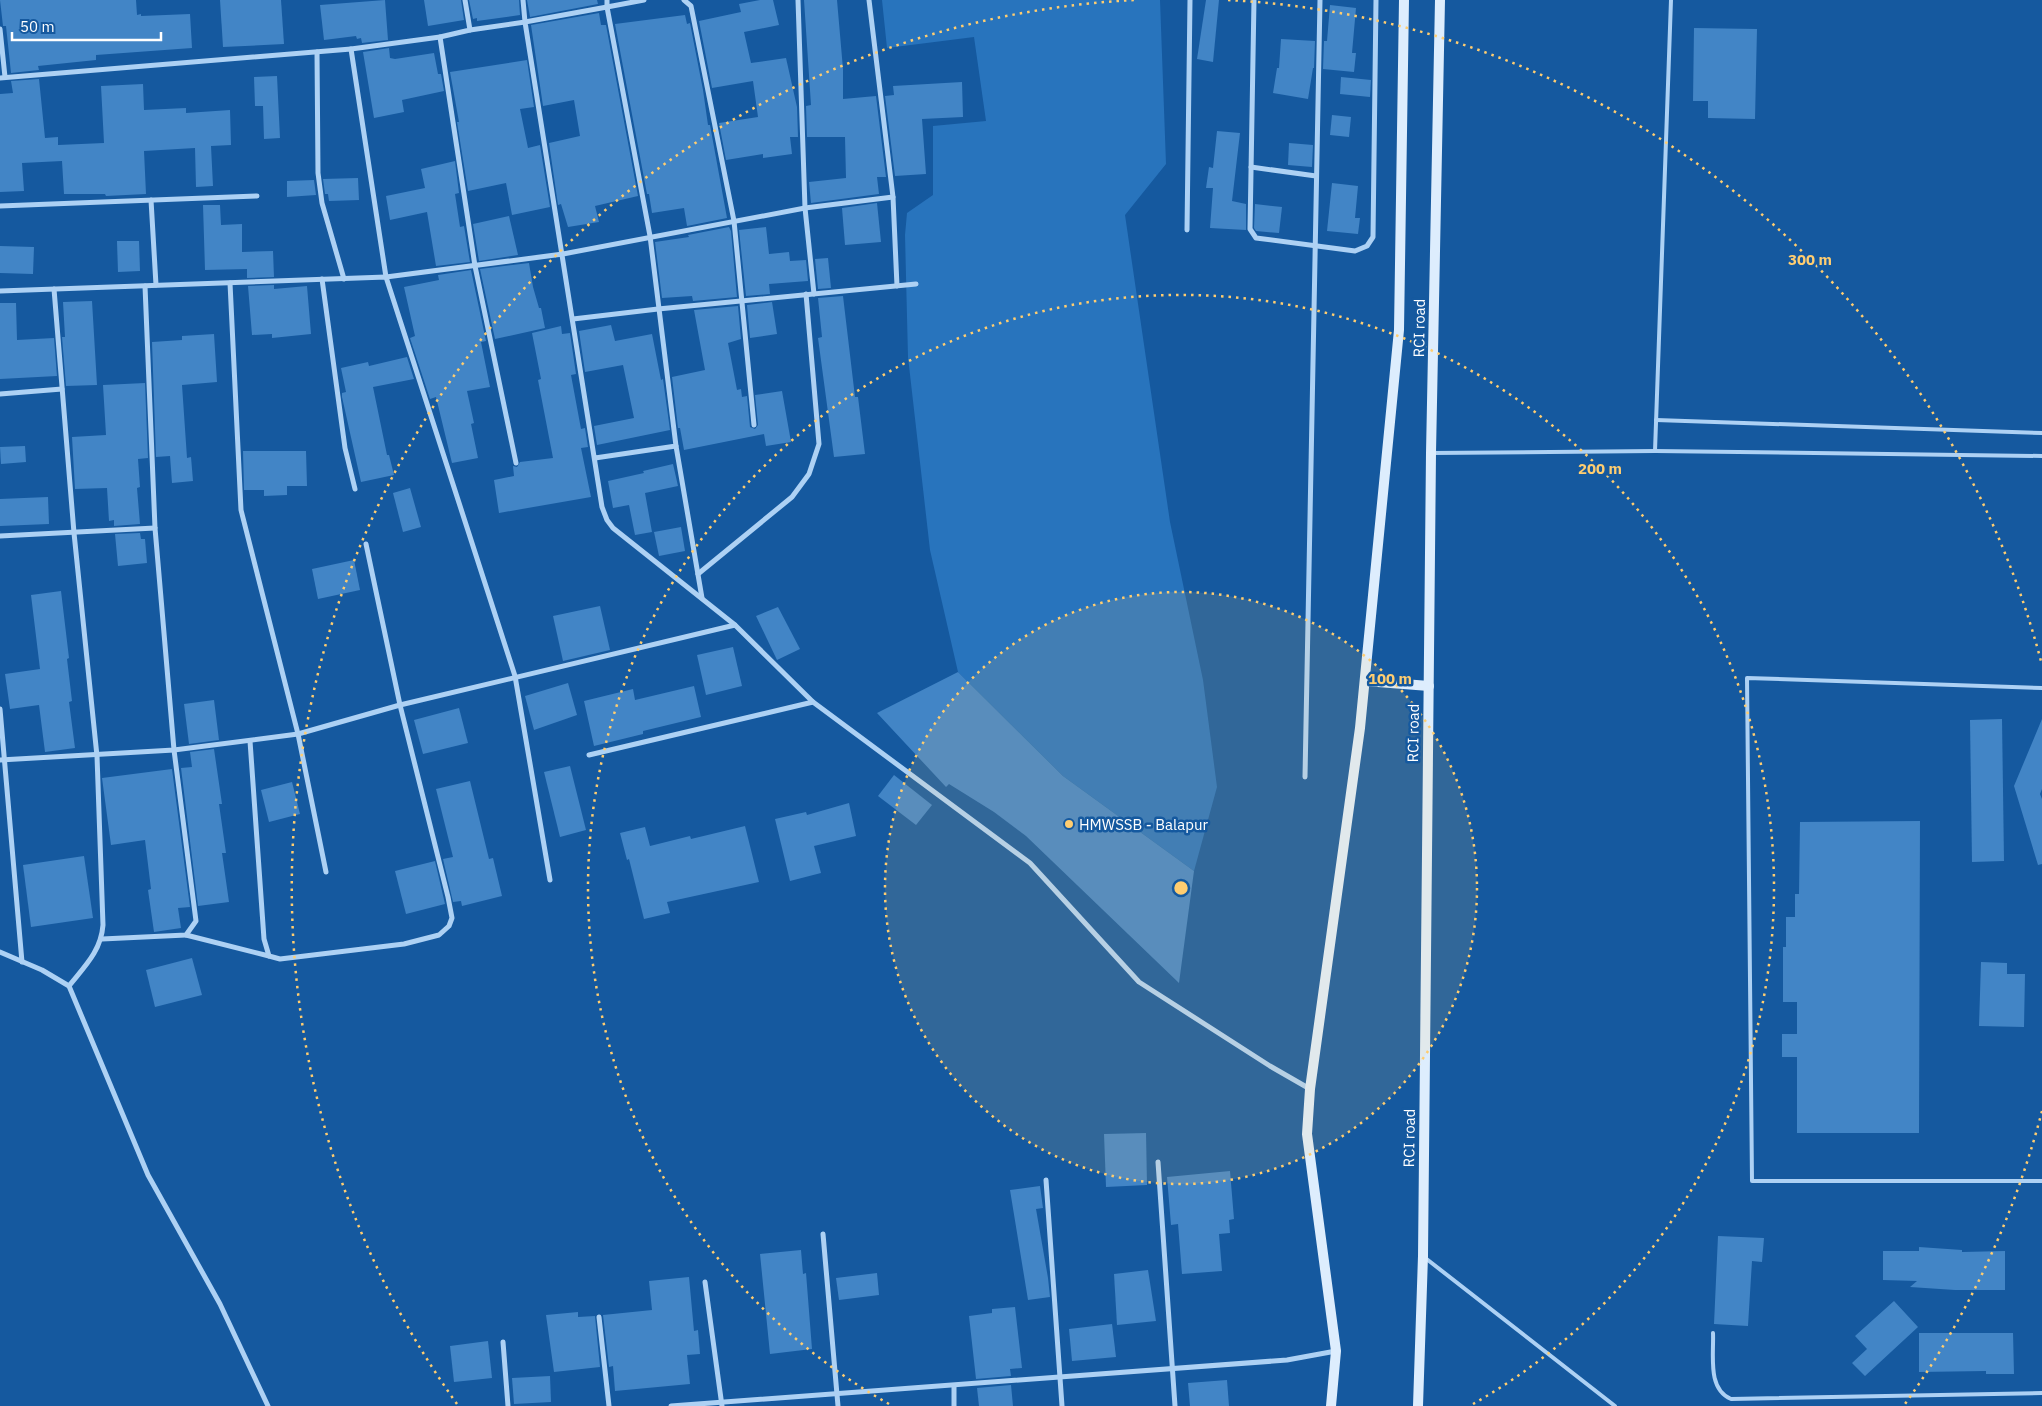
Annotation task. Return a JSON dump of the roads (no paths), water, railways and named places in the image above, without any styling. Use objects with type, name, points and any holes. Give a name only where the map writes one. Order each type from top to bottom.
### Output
[{"type":"main road","points":[[1331,1406],[1336,1351],[1307,1134],[1310,1088],[1360,728],[1400,330],[1404,0]]},
{"type":"main road","name":"RCI road","points":[[1418,1406],[1422,1256],[1432,453],[1440,0]]},
{"type":"main road","points":[[1365,681],[1429,686]]},
{"type":"street","points":[[466,0],[470,30]]},
{"type":"street","points":[[523,0],[594,458],[602,507],[607,520],[613,528],[735,626],[812,702],[1030,863],[1139,982],[1270,1066],[1310,1088]]},
{"type":"street","points":[[607,0],[650,236],[676,446],[702,599]]},
{"type":"street","points":[[0,29],[2,78],[351,49],[440,37],[470,30],[644,0]]},
{"type":"street","points":[[684,0],[691,6],[734,221],[754,425]]},
{"type":"street","points":[[798,0],[805,208],[814,294]]},
{"type":"street","points":[[869,0],[893,196],[897,286]]},
{"type":"street","points":[[1187,230],[1190,0]]},
{"type":"street","points":[[1254,0],[1250,229],[1256,238],[1355,251],[1367,246],[1373,237],[1376,0]]},
{"type":"street","points":[[1305,777],[1320,0]]},
{"type":"street","points":[[440,37],[475,266],[516,462]]},
{"type":"street","points":[[351,49],[386,277],[515,676],[550,880]]},
{"type":"street","points":[[317,52],[320,188],[329,232],[344,278]]},
{"type":"street","points":[[1251,168],[1316,176]]},
{"type":"street","points":[[0,206],[257,196]]},
{"type":"street","points":[[0,291],[386,277],[563,254],[805,208],[893,196]]},
{"type":"street","points":[[151,200],[156,285]]},
{"type":"street","points":[[322,279],[345,448],[355,488]]},
{"type":"street","points":[[230,283],[241,510],[298,734],[326,872]]},
{"type":"street","points":[[573,319],[916,284]]},
{"type":"street","points":[[145,286],[155,528],[174,750],[196,921],[186,936]]},
{"type":"street","points":[[54,289],[74,534],[97,756],[102,939],[96,951],[70,986]]},
{"type":"street","points":[[698,574],[792,497],[809,474],[819,444],[806,294]]},
{"type":"street","points":[[0,394],[62,389]]},
{"type":"street","points":[[594,458],[676,446]]},
{"type":"street","points":[[0,536],[74,534],[155,528]]},
{"type":"street","points":[[102,939],[186,936],[280,959],[404,944],[439,935],[449,926],[452,918],[448,897],[400,705],[366,544]]},
{"type":"street","points":[[2,760],[97,756],[174,750],[298,734],[400,705],[515,676],[735,626]]},
{"type":"street","points":[[588,755],[812,702]]},
{"type":"street","points":[[0,709],[2,760],[22,962]]},
{"type":"street","points":[[250,741],[264,939],[269,956]]},
{"type":"street","points":[[0,952],[42,970],[70,986],[148,1175],[220,1304],[268,1406]]},
{"type":"street","points":[[1158,1162],[1175,1406]]},
{"type":"street","points":[[1046,1180],[1062,1378],[1062,1406]]},
{"type":"street","points":[[823,1234],[838,1406]]},
{"type":"street","points":[[705,1282],[722,1404]]},
{"type":"street","points":[[599,1317],[609,1406]]},
{"type":"street","points":[[503,1342],[508,1406]]},
{"type":"street","points":[[671,1406],[722,1404],[1287,1360],[1336,1351]]},
{"type":"street","points":[[954,1386],[954,1406]]},
{"type":"lane","points":[[1655,451],[1671,0]]},
{"type":"lane","points":[[1656,420],[2042,433]]},
{"type":"lane","points":[[1432,453],[1655,451],[2042,456]]},
{"type":"lane","points":[[2042,688],[1747,678],[1752,1181],[2042,1181]]},
{"type":"lane","points":[[1422,1256],[1615,1406]]},
{"type":"lane","points":[[1713,1333],[1715,1384],[1722,1395],[1731,1399],[2042,1393]]},
{"type":"place","name":"HMWSSB - Balapur","points":[[1069,824]]}]
